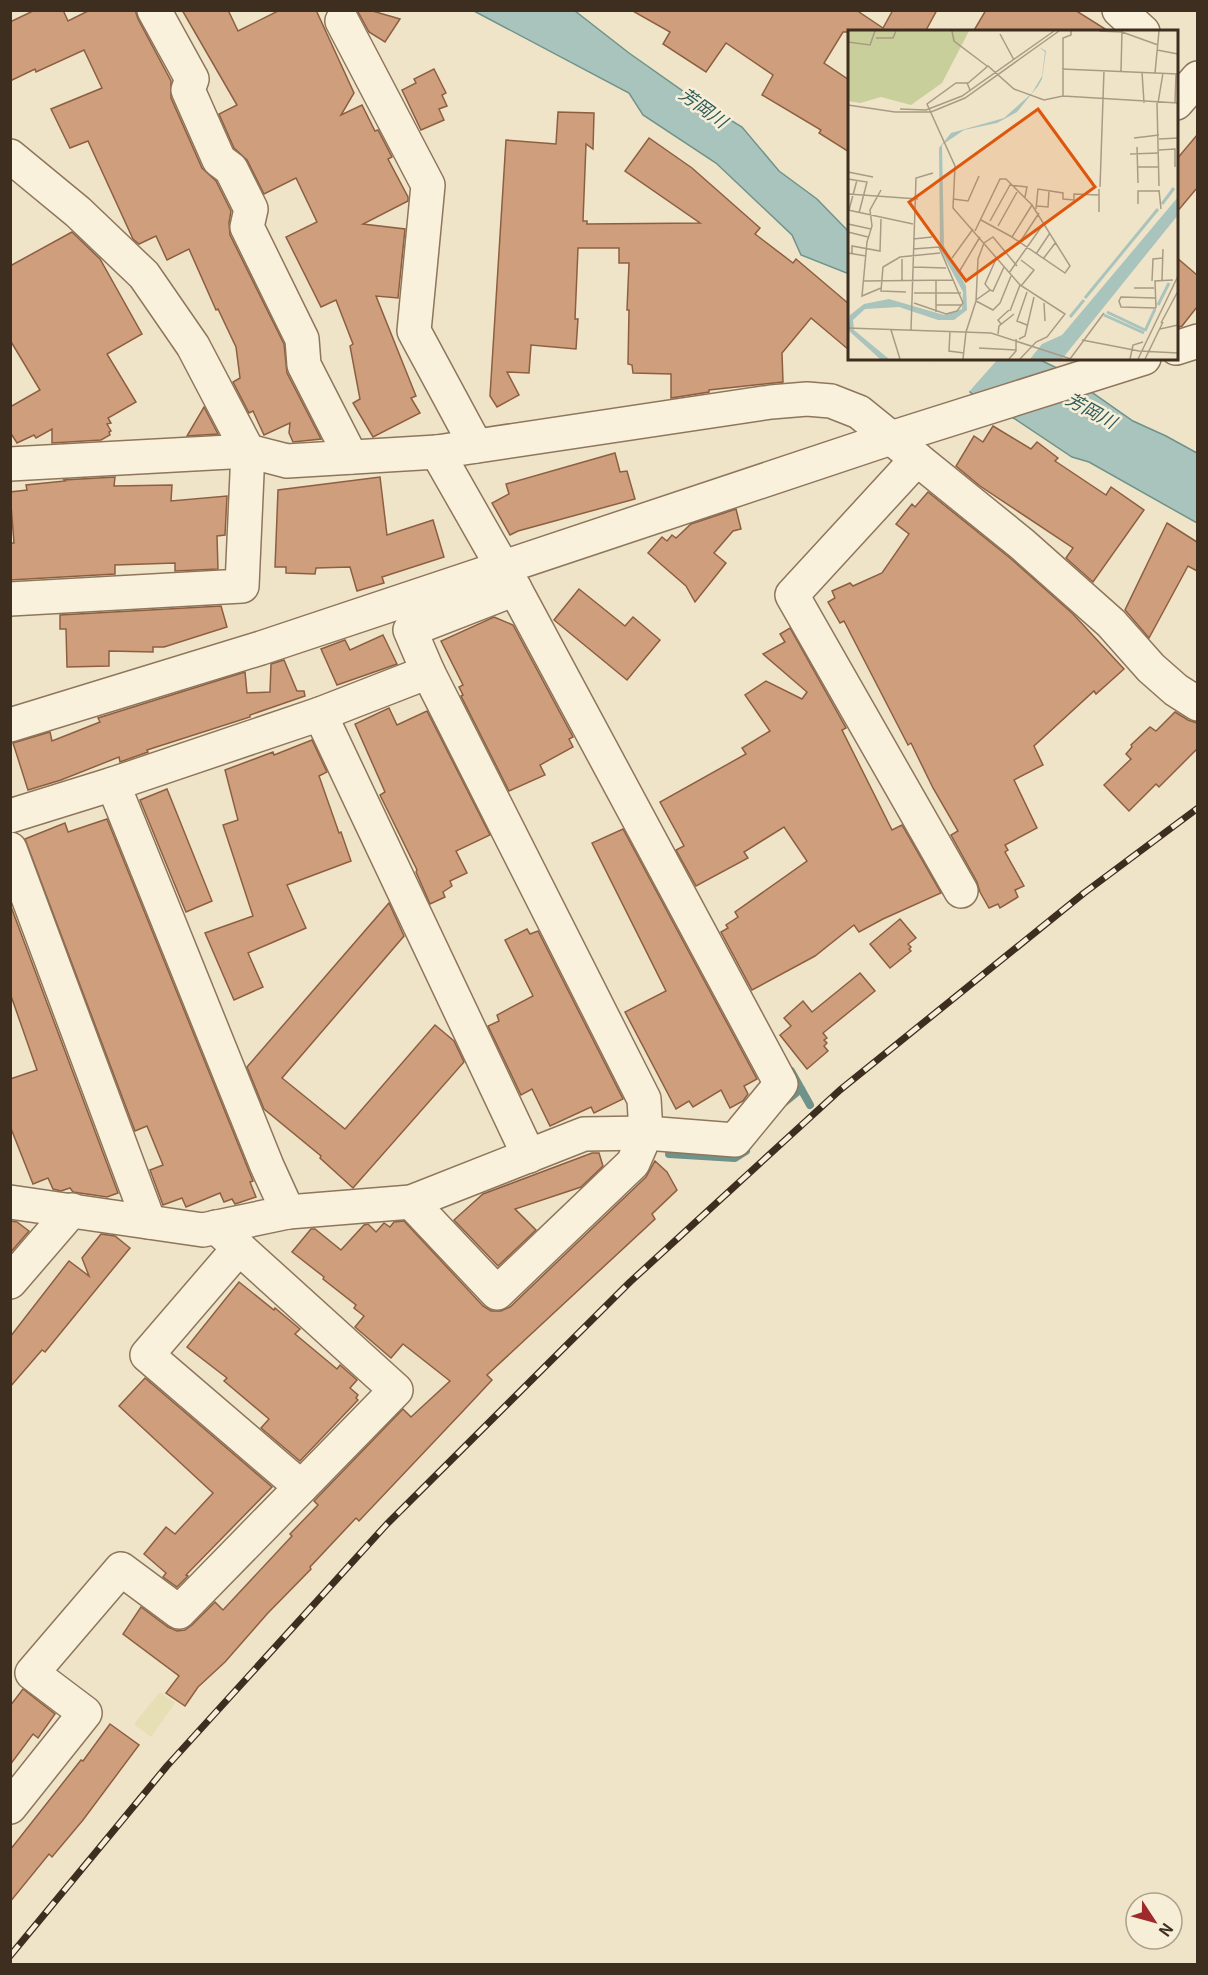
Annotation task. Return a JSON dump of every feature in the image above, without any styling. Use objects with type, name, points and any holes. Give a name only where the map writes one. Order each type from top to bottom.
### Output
[{"type":"street","points":[[154,10],[192,79],[188,90],[219,160],[231,169],[251,209],[247,227],[302,339],[304,365],[351,457]]},
{"type":"street","points":[[1119,10],[1141,30]]},
{"type":"street","points":[[342,21],[428,185],[414,331],[476,446]]},
{"type":"street","points":[[1178,97],[1188,67]]},
{"type":"street","points":[[10,156],[78,212],[144,275],[193,346],[249,451],[242,586],[10,599]]},
{"type":"street","points":[[1178,347],[1197,341]]},
{"type":"street","points":[[10,725],[272,645],[509,579],[891,438],[1138,360]]},
{"type":"street","points":[[11,463],[249,451],[287,461],[437,452],[771,402],[807,399],[831,401],[859,412],[1030,551],[1111,623],[1151,668],[1176,690],[1197,704]]},
{"type":"street","points":[[301,1487],[147,1355],[227,1238],[288,1212],[411,1202],[584,1134],[646,1133],[735,1140],[781,1084],[509,579],[437,452]]},
{"type":"street","points":[[917,459],[792,595],[961,891]]},
{"type":"street","points":[[411,1202],[497,1293],[633,1163],[646,1133],[644,1099],[428,672],[410,630],[509,579]]},
{"type":"street","points":[[10,816],[320,714],[428,672]]},
{"type":"street","points":[[320,714],[529,1156]]},
{"type":"street","points":[[113,783],[267,1166],[288,1212]]},
{"type":"street","points":[[10,849],[149,1222]]},
{"type":"street","points":[[10,1807],[85,1713],[32,1673],[120,1569],[179,1612],[396,1390],[227,1238],[203,1230],[72,1210],[13,1195]]},
{"type":"street","points":[[10,1282],[72,1210]]},
{"type":"shaded area","points":[[160,1692],[175,1703],[151,1737],[134,1724]]},
{"type":"water","name":"芳岡川","points":[[474,11],[575,11],[683,91],[742,127],[779,171],[817,199],[848,231],[848,274],[801,255],[792,235],[716,163],[643,115],[629,93]]},
{"type":"water","name":"芳岡川","points":[[929,360],[1040,360],[1057,368],[1133,421],[1197,453],[1197,523],[1089,462],[1072,457],[1015,419],[975,396]]},
{"type":"pier","points":[[927,360],[997,360],[967,394]]},
{"type":"building","points":[[35,10],[63,10],[68,21],[90,10],[135,10],[171,81],[171,98],[202,168],[216,181],[231,211],[230,235],[284,344],[287,373],[321,439],[293,442],[289,433],[290,423],[264,435],[253,411],[249,413],[233,382],[240,378],[236,347],[218,309],[216,310],[189,249],[167,260],[156,236],[139,244],[133,239],[88,141],[70,148],[51,109],[102,88],[84,50],[10,81],[10,22]]},
{"type":"building","points":[[182,10],[228,10],[238,31],[280,10],[316,10],[354,93],[341,115],[362,105],[392,157],[388,159],[408,197],[408,201],[363,224],[405,229],[398,298],[376,296],[416,396],[411,398],[420,413],[373,437],[353,403],[360,399],[350,346],[353,344],[336,300],[321,307],[286,237],[317,222],[296,178],[264,194],[247,160],[234,148],[219,114],[237,105]]},
{"type":"building","points":[[357,10],[369,10],[400,19],[385,42],[369,32]]},
{"type":"building","points":[[631,10],[856,10],[883,28],[893,10],[937,10],[926,30],[848,30],[848,32],[843,32],[824,63],[848,79],[848,151],[819,133],[821,130],[762,95],[773,75],[726,43],[706,72],[663,44],[670,32]]},
{"type":"building","points":[[986,10],[1075,10],[1107,30],[974,30]]},
{"type":"building","points":[[434,69],[446,93],[442,95],[447,106],[439,109],[444,120],[421,130],[402,90],[416,83],[414,79]]},
{"type":"building","points":[[558,112],[594,113],[593,149],[586,144],[583,221],[587,221],[587,224],[700,223],[625,171],[649,138],[692,168],[760,228],[755,234],[793,263],[796,259],[848,303],[848,349],[811,318],[782,353],[783,382],[709,390],[709,392],[671,398],[671,374],[633,373],[632,365],[628,364],[629,263],[619,263],[619,248],[578,248],[576,349],[531,345],[529,373],[507,372],[519,395],[497,407],[490,396],[506,140],[556,144]]},
{"type":"building","points":[[1197,135],[1197,188],[1178,211],[1178,158]]},
{"type":"building","points":[[72,232],[100,259],[142,334],[107,354],[136,402],[108,418],[111,423],[107,424],[111,431],[110,435],[101,440],[52,443],[52,429],[36,438],[34,435],[17,443],[10,432],[10,407],[40,390],[10,340],[10,266]]},
{"type":"building","points":[[1178,259],[1197,275],[1197,307],[1182,326],[1178,327]]},
{"type":"building","points":[[204,407],[218,434],[187,436]]},
{"type":"building","points":[[993,426],[1031,449],[1037,442],[1058,458],[1055,461],[1106,495],[1111,487],[1144,510],[1093,582],[1066,558],[1073,548],[980,486],[956,466],[974,436],[983,442]]},
{"type":"building","points":[[615,453],[620,472],[627,471],[635,499],[510,535],[492,503],[509,494],[506,484]]},
{"type":"building","points":[[115,477],[114,486],[172,485],[171,501],[227,496],[225,535],[217,536],[218,569],[175,571],[175,563],[115,565],[115,574],[10,580],[10,543],[14,543],[10,492],[27,490],[26,485]]},
{"type":"building","points":[[380,477],[387,535],[433,520],[444,557],[382,577],[384,583],[357,591],[350,567],[316,568],[315,574],[286,573],[286,567],[275,567],[278,490]]},
{"type":"building","points":[[928,492],[1010,558],[1073,614],[1124,669],[1096,694],[1094,691],[1034,746],[1043,765],[1014,780],[1037,828],[1005,845],[1008,850],[1005,852],[1024,886],[1015,890],[1018,897],[1000,908],[998,904],[989,908],[980,892],[977,882],[951,835],[958,831],[911,743],[908,745],[844,621],[840,623],[828,602],[835,598],[832,591],[850,583],[853,586],[882,573],[909,534],[896,524],[912,504],[915,507]]},
{"type":"building","points":[[736,509],[741,529],[733,531],[714,553],[726,563],[695,602],[686,586],[648,553],[662,537],[667,541],[672,535],[676,538],[691,524]]},
{"type":"building","points":[[1167,523],[1197,542],[1197,571],[1188,566],[1149,638],[1125,610]]},
{"type":"building","points":[[579,589],[625,626],[633,617],[660,640],[627,680],[554,620]]},
{"type":"building","points":[[221,606],[227,627],[164,647],[153,647],[153,652],[109,651],[109,666],[67,667],[66,629],[60,629],[60,615]]},
{"type":"building","points":[[494,617],[513,625],[573,737],[569,739],[573,747],[540,765],[545,775],[509,791],[461,696],[463,695],[459,687],[463,685],[441,641]]},
{"type":"building","points":[[790,628],[846,728],[842,730],[892,830],[902,825],[941,893],[859,932],[854,925],[815,956],[752,990],[721,932],[728,928],[726,925],[738,917],[735,912],[807,861],[784,827],[744,852],[748,858],[696,886],[676,850],[684,846],[660,802],[746,754],[742,748],[770,731],[745,695],[766,681],[802,699],[807,692],[763,654],[785,642],[780,634]]},
{"type":"building","points":[[383,635],[397,664],[337,685],[321,649],[345,640],[350,650]]},
{"type":"building","points":[[284,660],[297,691],[304,691],[305,696],[250,715],[250,717],[147,750],[148,752],[120,762],[119,757],[61,780],[28,790],[13,743],[50,732],[52,741],[100,722],[98,718],[245,672],[247,693],[270,692],[271,664]]},
{"type":"building","points":[[389,708],[397,725],[427,711],[490,835],[456,851],[467,873],[450,881],[452,886],[443,892],[445,897],[430,904],[417,870],[380,795],[385,792],[355,724]]},
{"type":"building","points":[[1175,712],[1197,723],[1197,749],[1159,787],[1156,784],[1129,811],[1104,785],[1131,759],[1126,754],[1132,747],[1131,745],[1150,727],[1156,731]]},
{"type":"building","points":[[312,740],[327,772],[319,776],[351,861],[287,885],[306,928],[248,953],[263,987],[234,1000],[205,933],[253,916],[223,825],[238,820],[225,770]]},
{"type":"building","points":[[167,789],[212,901],[186,912],[140,800]]},
{"type":"building","points":[[107,819],[253,1181],[250,1182],[256,1197],[235,1204],[232,1199],[224,1202],[220,1193],[186,1207],[182,1198],[163,1205],[150,1170],[163,1165],[147,1126],[135,1131],[25,839],[65,823],[68,832]]},
{"type":"building","points":[[623,829],[757,1079],[744,1086],[748,1094],[743,1101],[730,1108],[721,1090],[693,1107],[689,1101],[676,1109],[625,1012],[666,991],[592,843]]},
{"type":"building","points":[[389,903],[404,936],[282,1078],[345,1129],[435,1025],[454,1041],[464,1062],[353,1188],[320,1158],[321,1156],[264,1109],[247,1067]]},
{"type":"building","points":[[10,904],[118,1193],[107,1197],[73,1192],[70,1188],[61,1191],[53,1189],[48,1178],[33,1184],[10,1126],[10,1079],[37,1070],[10,993]]},
{"type":"building","points":[[900,919],[916,938],[908,944],[911,951],[890,968],[870,944]]},
{"type":"building","points":[[527,929],[530,934],[538,931],[623,1099],[594,1113],[591,1107],[550,1126],[532,1089],[521,1095],[488,1026],[499,1021],[497,1015],[533,996],[505,940]]},
{"type":"building","points":[[860,973],[875,991],[823,1033],[827,1038],[824,1040],[827,1043],[824,1046],[828,1051],[807,1069],[780,1035],[791,1026],[784,1018],[803,1001],[812,1012]]},
{"type":"building","points":[[592,1153],[599,1153],[603,1166],[581,1187],[515,1209],[536,1230],[498,1266],[454,1220],[483,1194]]},
{"type":"building","points":[[655,1161],[667,1172],[677,1190],[652,1214],[655,1219],[487,1375],[492,1380],[359,1521],[356,1518],[225,1662],[198,1687],[185,1706],[166,1693],[179,1676],[123,1634],[141,1607],[177,1631],[185,1630],[192,1625],[215,1602],[223,1610],[318,1505],[314,1501],[403,1409],[411,1417],[450,1381],[403,1344],[391,1358],[355,1327],[364,1316],[354,1308],[356,1305],[292,1252],[311,1229],[315,1229],[341,1250],[364,1225],[368,1224],[376,1232],[384,1223],[390,1227],[394,1222],[404,1221],[483,1306],[491,1311],[501,1311],[510,1307],[646,1177]]},
{"type":"building","points":[[10,1221],[17,1222],[29,1231],[10,1253]]},
{"type":"building","points":[[101,1234],[115,1236],[130,1248],[45,1352],[42,1350],[10,1387],[10,1337],[69,1261],[89,1276],[82,1258]]},
{"type":"building","points":[[239,1282],[300,1329],[295,1334],[337,1369],[340,1365],[357,1380],[350,1388],[358,1395],[356,1398],[358,1400],[300,1461],[261,1428],[269,1419],[224,1381],[227,1378],[187,1347]]},
{"type":"building","points":[[145,1378],[272,1487],[177,1587],[163,1577],[166,1573],[144,1554],[166,1527],[175,1534],[213,1493],[119,1406]]},
{"type":"building","points":[[23,1689],[55,1714],[38,1738],[33,1734],[10,1765],[10,1706]]},
{"type":"building","points":[[110,1724],[139,1745],[83,1820],[52,1857],[49,1854],[10,1902],[10,1850],[81,1760],[83,1761]]},
{"type":"waterway","points":[[791,1071],[810,1105]]},
{"type":"waterway","points":[[785,1102],[801,1089]]},
{"type":"waterway","points":[[669,1154],[735,1158],[746,1151]]},
{"type":"railway","points":[[10,1956],[167,1766],[387,1524],[630,1282],[840,1090],[1084,893],[1198,808]]}]
